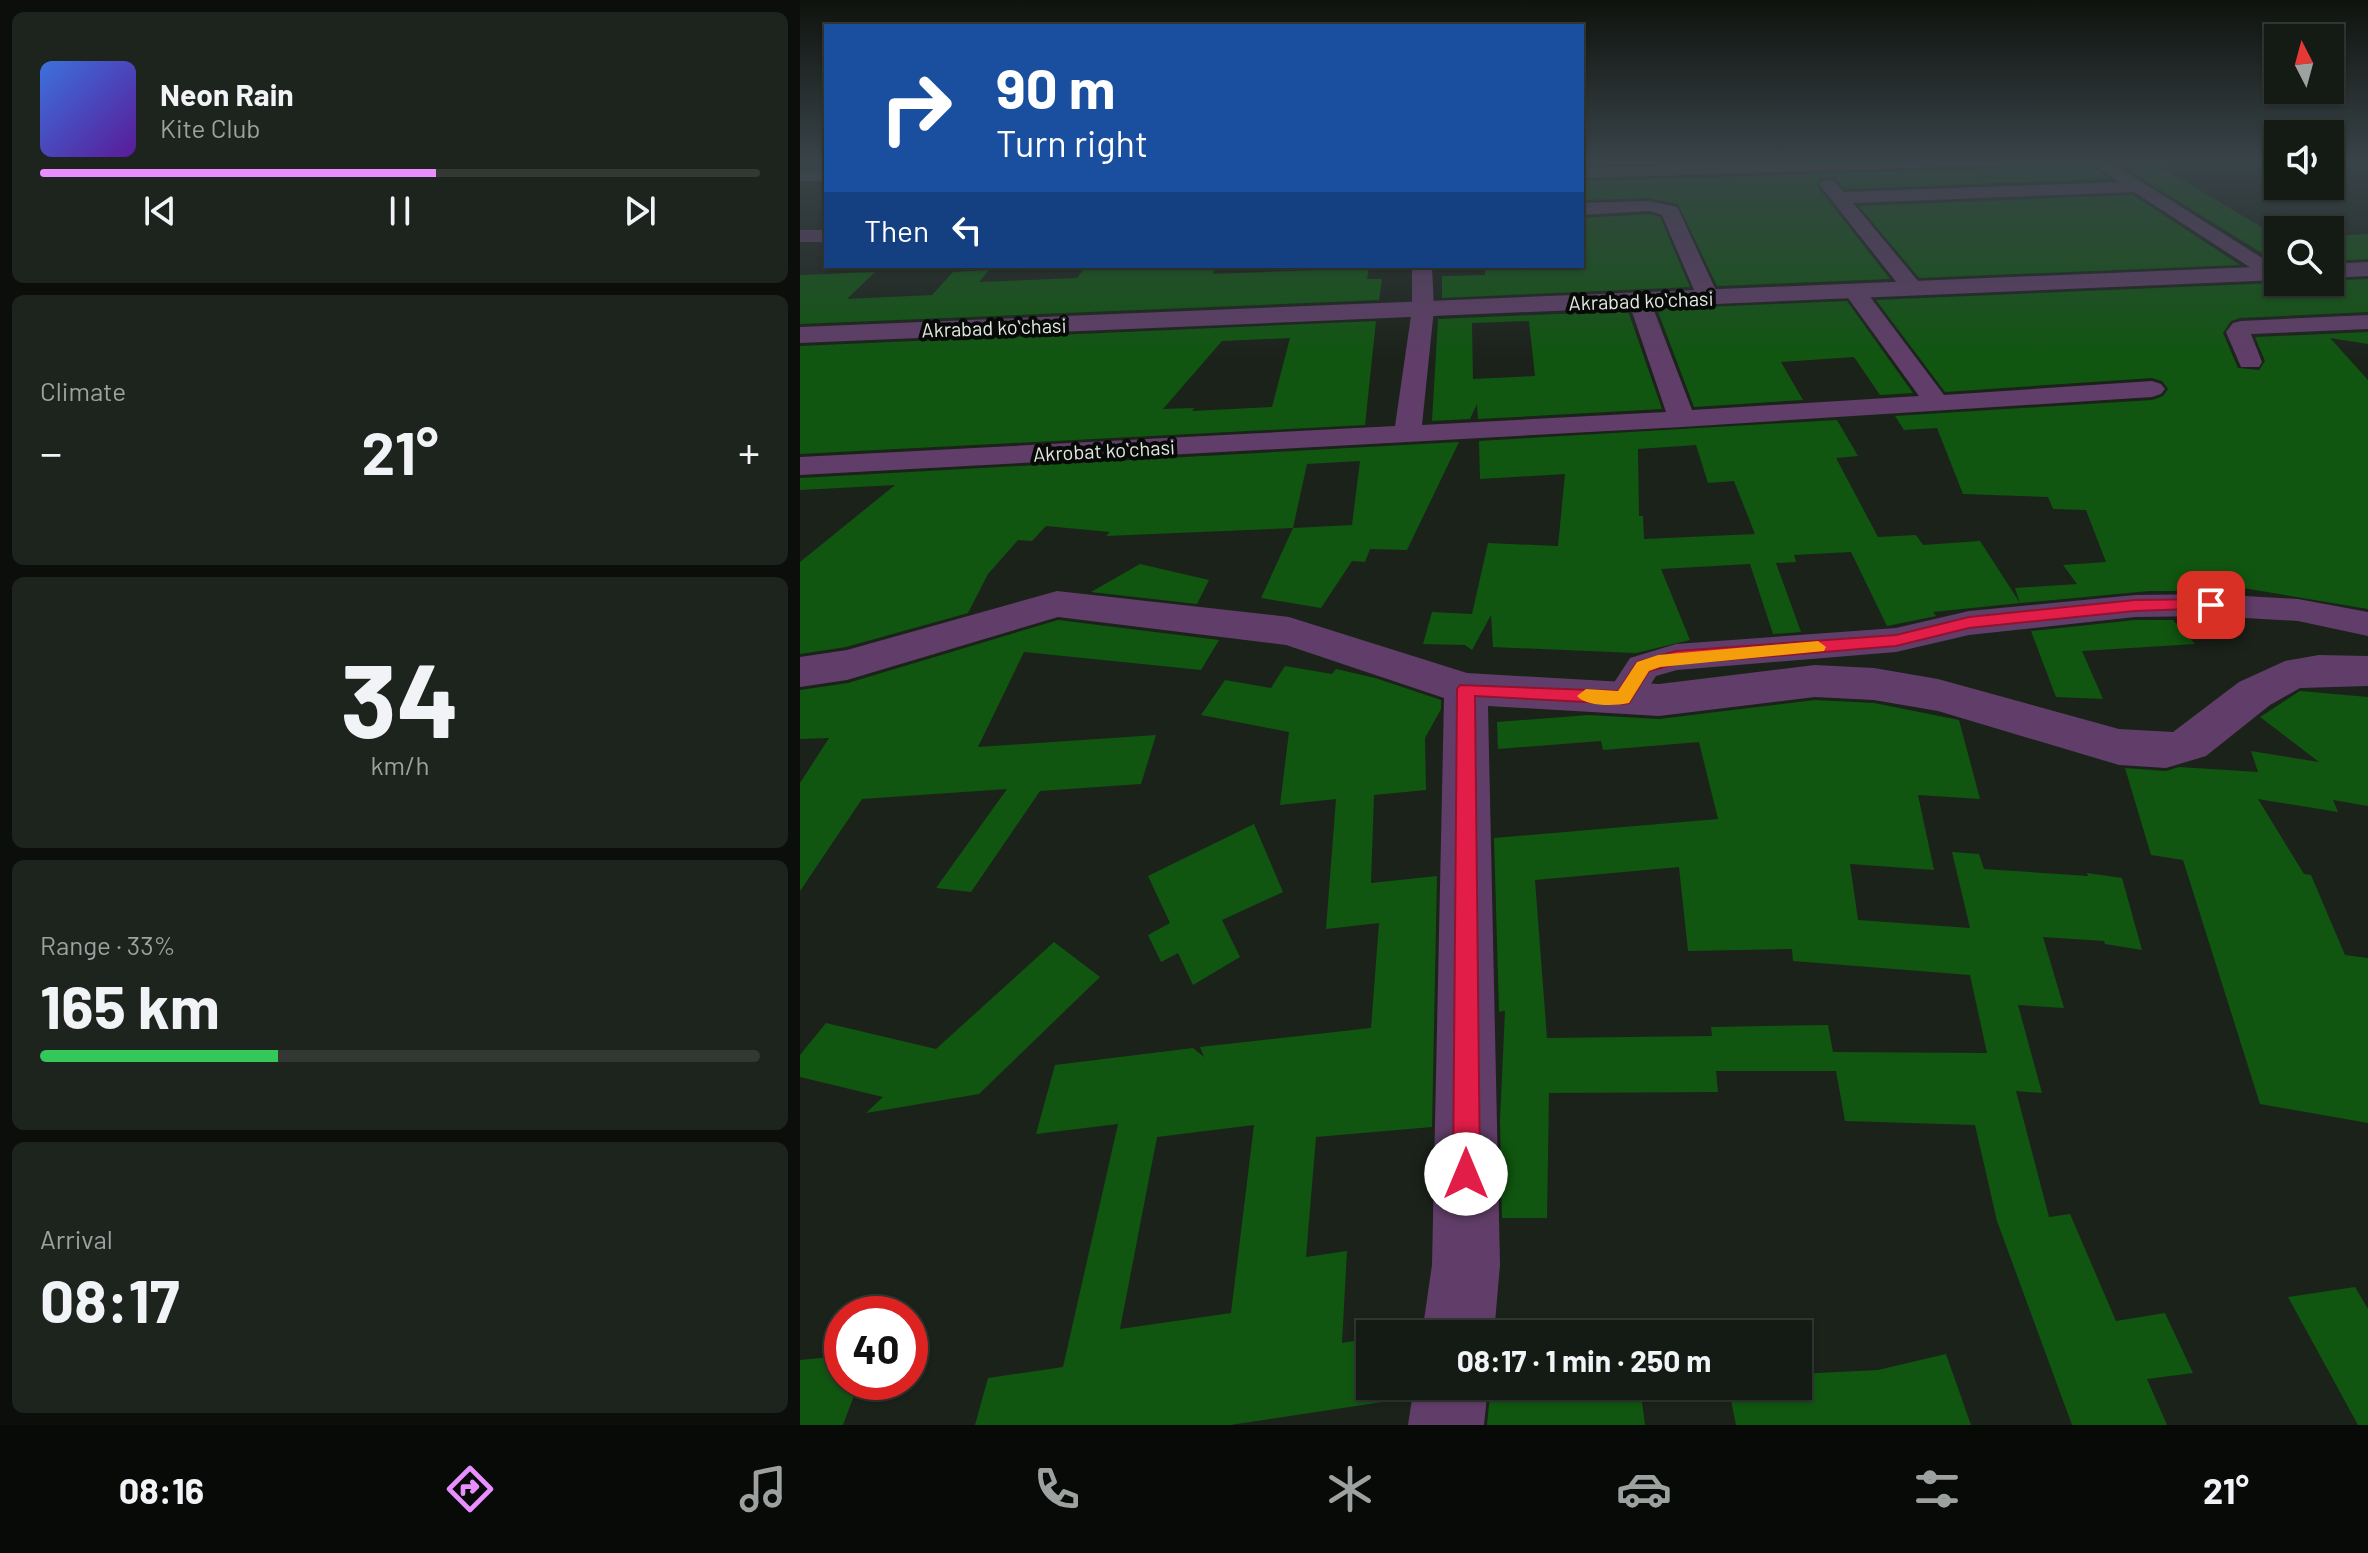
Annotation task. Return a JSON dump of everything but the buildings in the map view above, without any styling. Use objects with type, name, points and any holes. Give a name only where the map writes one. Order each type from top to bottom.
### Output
[{"type":"street","points":[[1677,226],[1708,297]]},
{"type":"street","points":[[1862,226],[1913,288]]},
{"type":"street","name":"Akrabad koʻchasi","points":[[2201,226],[2264,266]]},
{"type":"street","points":[[800,236],[824,236]]},
{"type":"street","points":[[1407,434],[1423,309],[1422,268]]},
{"type":"street","points":[[2344,270],[2368,269]]},
{"type":"street","name":"Akrabad koʻchasi","points":[[800,335],[2264,273]]},
{"type":"street","points":[[1854,291],[1936,402]]},
{"type":"street","points":[[1639,300],[1682,419]]},
{"type":"street","points":[[2250,362],[2238,332],[2241,328],[2253,325],[2368,322]]},
{"type":"street","name":"Akrobat koʻchasi","points":[[800,466],[1682,419],[2152,389]]},
{"type":"street","points":[[800,672],[847,665],[1057,604],[1289,631],[1466,689],[1659,700],[1815,681],[1874,684],[1938,695],[2119,747],[2182,748],[2272,680],[2308,670],[2368,671]]},
{"type":"street","points":[[1623,698],[1643,667],[1676,657],[1896,640],[1969,623],[2120,607],[2211,605],[2298,610],[2368,624]]},
{"type":"street","points":[[1460,1320],[1466,1265],[1466,689]]},
{"type":"street","points":[[1446,1425],[1449,1400]]},
{"type":"slow traffic","points":[[1586,696],[1623,698],[1643,667],[1676,657],[1818,647]]},
{"type":"route","points":[[1466,1174],[1466,689],[1623,698],[1643,667],[1676,657],[1896,640],[1969,623],[2135,606],[2211,605]]}]
